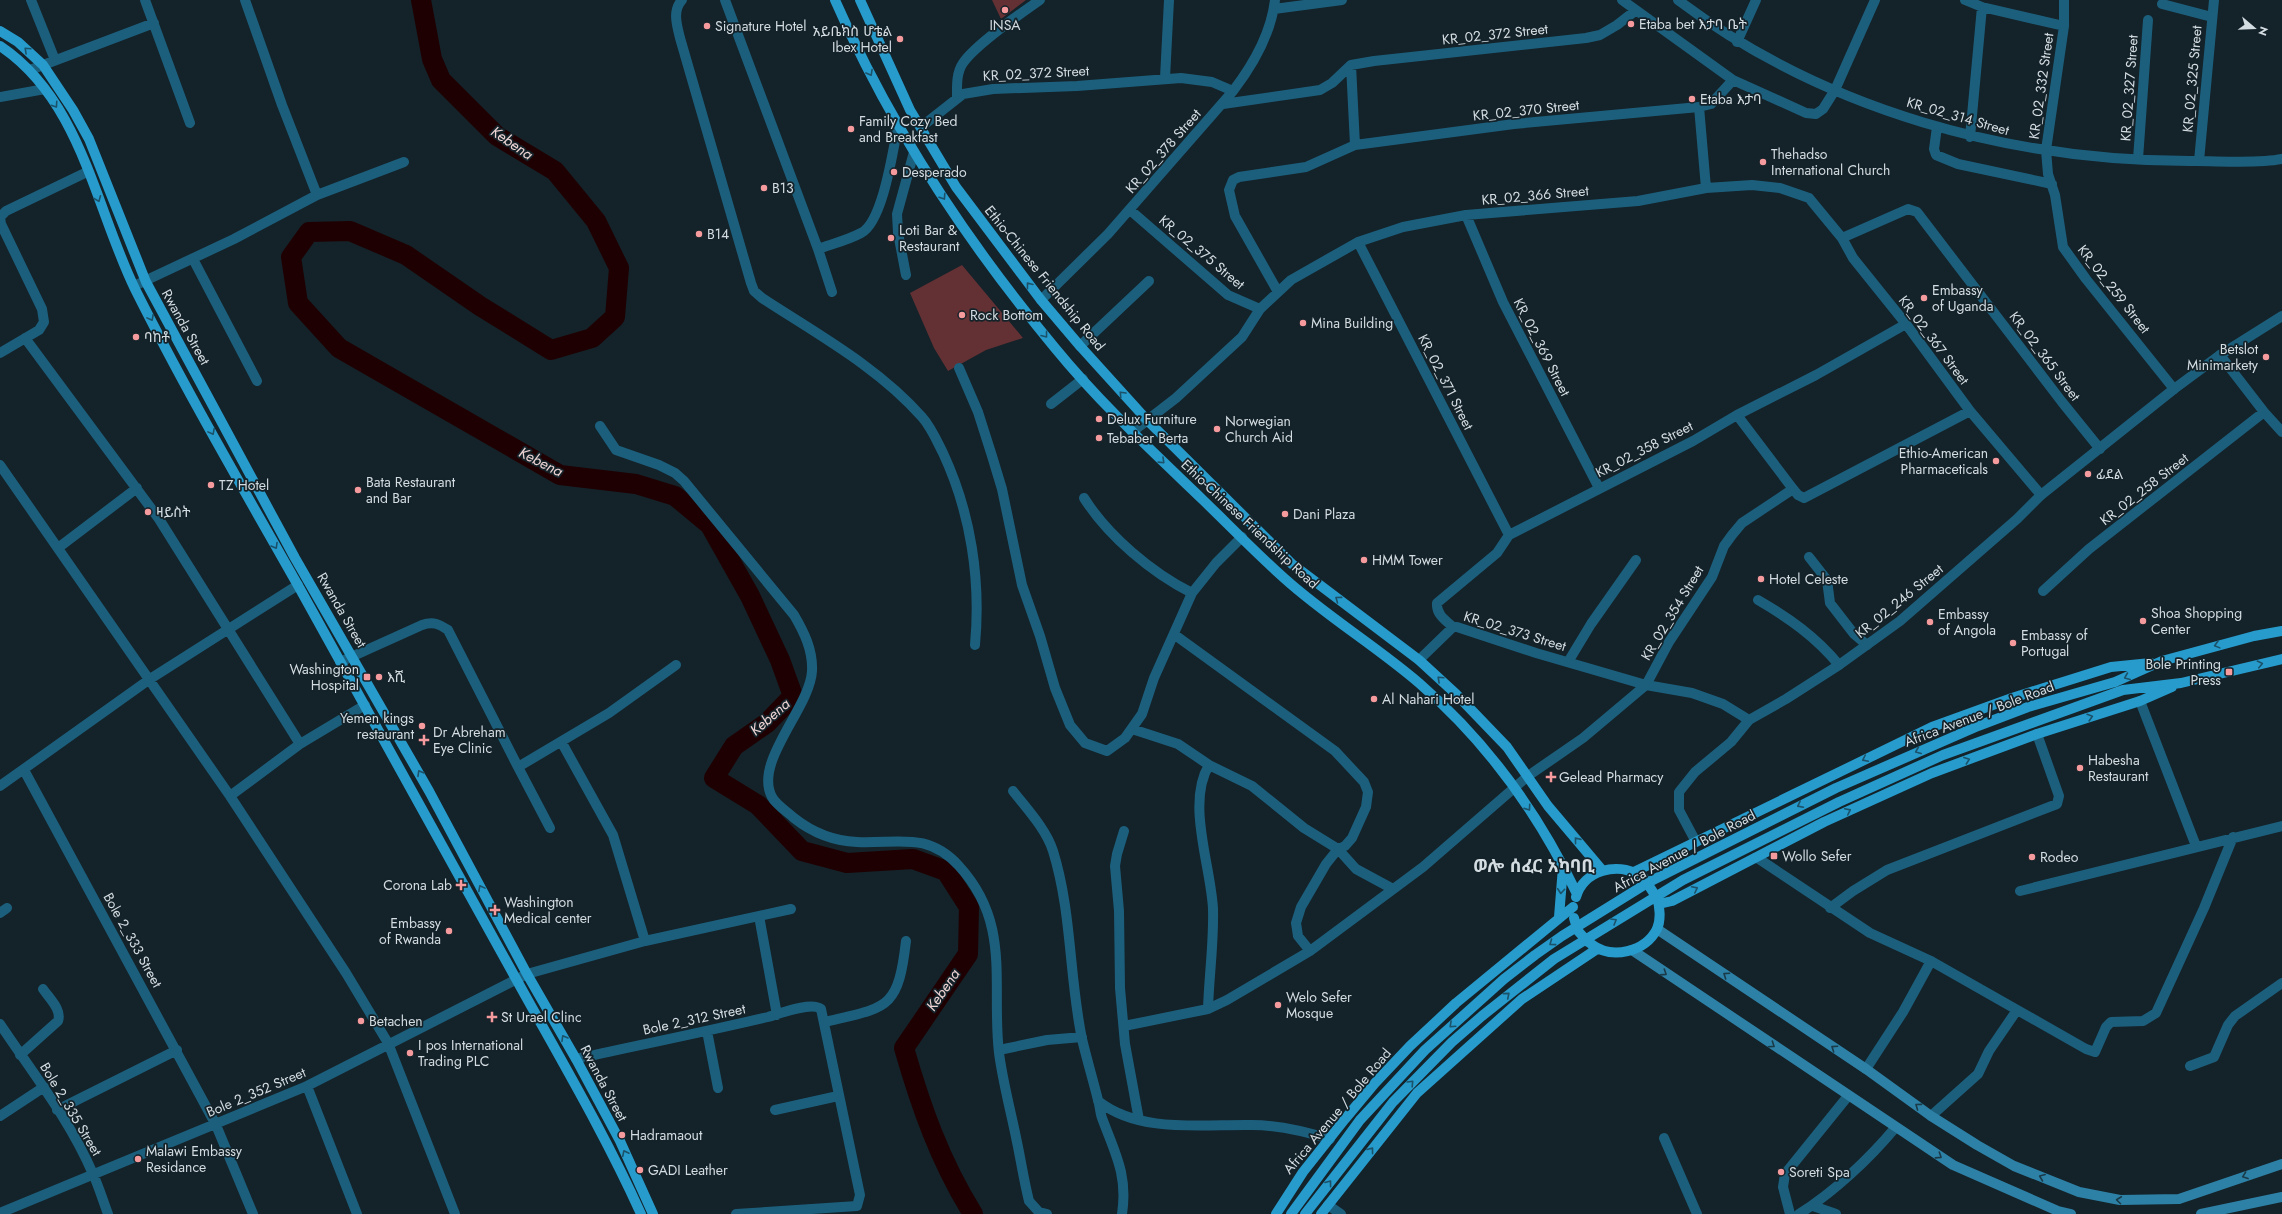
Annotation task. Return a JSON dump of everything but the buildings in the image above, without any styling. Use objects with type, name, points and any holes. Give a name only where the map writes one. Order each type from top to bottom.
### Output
[{"type":"main road","name":"Ethio-Chinese Friendship Road","points":[[835,0],[853,43],[914,152],[966,233],[1055,348],[1132,432],[1286,580],[1418,682],[1451,712],[1498,765],[1515,789],[1550,840],[1576,894]]},
{"type":"main road","name":"Ethio-Chinese Friendship Road","points":[[860,0],[910,110],[956,186],[1041,300],[1080,346],[1147,420],[1292,564],[1419,660],[1456,694],[1507,747],[1548,806],[1602,870]]},
{"type":"main road","name":"Rwanda Street","points":[[0,31],[18,42],[43,65],[73,110],[89,139],[146,282],[295,558],[429,791],[527,974],[576,1059],[623,1148],[653,1214]]},
{"type":"main road","name":"Rwanda Street","points":[[0,46],[30,70],[45,89],[72,135],[134,286],[238,480],[365,704],[608,1145],[640,1214]]},
{"type":"main road","name":"Africa Avenue / Bole Road","points":[[1291,1214],[1360,1120],[1425,1050],[1504,979],[1562,936],[1649,882],[1836,788],[1914,752],[2028,707],[2115,682],[2162,662],[2254,636],[2282,631]]},
{"type":"main road","name":"Africa Avenue / Bole Road","points":[[1305,1214],[1377,1120],[1447,1047],[1520,984],[1600,928],[1694,874],[1943,755],[2123,690],[2181,683],[2282,659]]},
{"type":"main road","name":"Africa Avenue / Bole Road","points":[[1638,875],[1653,863],[1932,727],[2012,698],[2111,667],[2162,662]]},
{"type":"main road","name":"Africa Avenue / Bole Road","points":[[1658,901],[1672,900],[1879,796],[1932,773],[2037,734],[2140,702],[2181,683]]},
{"type":"main road","points":[[1589,855],[1603,862],[1639,866],[1653,863]]},
{"type":"main road","points":[[1558,917],[1563,866]]},
{"type":"main road","points":[[1617,868],[1638,875],[1658,901],[1657,929],[1648,940],[1632,950],[1613,952],[1597,949],[1578,931],[1574,918],[1573,907],[1576,894],[1580,886],[1602,870],[1617,868]]},
{"type":"main road","name":"Africa Avenue / Bole Road","points":[[1276,1214],[1303,1172],[1375,1083],[1410,1046],[1456,1003],[1558,917],[1573,907]]},
{"type":"main road","points":[[1657,929],[1866,1069],[1931,1116],[2014,1166],[2078,1192],[2120,1200],[2179,1199],[2282,1164]]},
{"type":"main road","points":[[1321,1214],[1417,1093],[1522,999],[1597,949]]},
{"type":"main road","points":[[1632,950],[1895,1128],[1953,1165],[2056,1212],[2071,1214]]},
{"type":"main road","points":[[2201,1214],[2282,1197]]},
{"type":"street","points":[[30,0],[55,60]]},
{"type":"street","points":[[145,0],[190,123]]},
{"type":"street","points":[[245,0],[282,105],[317,195]]},
{"type":"street","points":[[682,0],[678,4],[676,16],[680,38],[750,283],[754,291],[762,298],[882,379],[923,418],[951,470],[971,539],[978,610],[975,645]]},
{"type":"street","points":[[725,0],[818,249],[832,292]]},
{"type":"street","points":[[957,99],[958,79],[963,62],[990,37],[1040,0]]},
{"type":"street","points":[[1165,78],[1170,0]]},
{"type":"street","points":[[1274,5],[1342,0]]},
{"type":"street","points":[[1622,0],[1635,11],[1733,80],[1806,113],[1816,114],[1823,109],[1834,90],[1875,0]]},
{"type":"street","name":"KR_02_314 Street","points":[[1678,0],[1737,42],[1834,90],[1937,127],[1970,137],[2046,150],[2138,159],[2199,161],[2282,159]]},
{"type":"street","points":[[1737,42],[1756,0]]},
{"type":"street","name":"KR_02_332 Street","points":[[1965,0],[1982,7],[2064,26]]},
{"type":"street","name":"KR_02_332 Street","points":[[2046,150],[2064,26],[2064,0]]},
{"type":"street","name":"KR_02_325 Street","points":[[2199,161],[2214,0]]},
{"type":"street","points":[[2162,4],[2212,17]]},
{"type":"street","name":"KR_02_378 Street","points":[[1041,300],[1130,210],[1223,104],[1250,69],[1274,5]]},
{"type":"street","points":[[1970,137],[1982,7]]},
{"type":"street","name":"KR_02_372 Street","points":[[1351,65],[1374,61],[1586,38],[1600,34],[1617,25],[1635,11]]},
{"type":"street","name":"KR_02_327 Street","points":[[2138,159],[2148,20]]},
{"type":"street","points":[[30,70],[154,22]]},
{"type":"street","points":[[1223,104],[1320,90],[1332,83],[1351,65]]},
{"type":"street","points":[[1351,65],[1355,145]]},
{"type":"street","name":"KR_02_372 Street","points":[[921,128],[957,99],[971,92],[993,89],[1077,86],[1165,78],[1197,79],[1212,82],[1233,91]]},
{"type":"street","points":[[1706,188],[1699,107],[1711,104],[1733,80]]},
{"type":"street","points":[[0,97],[45,89]]},
{"type":"street","name":"KR_02_370 Street","points":[[1278,292],[1235,216],[1229,190],[1233,180],[1239,177],[1306,166],[1355,145],[1514,124],[1699,107]]},
{"type":"street","points":[[818,249],[863,233],[871,224],[880,207],[898,125]]},
{"type":"street","points":[[1937,127],[1934,149],[1936,155],[1958,164],[2052,184]]},
{"type":"street","name":"KR_02_259 Street","points":[[2046,150],[2048,174],[2052,184],[2063,247],[2086,279],[2174,389]]},
{"type":"street","points":[[906,275],[898,233],[897,214],[914,152]]},
{"type":"street","points":[[134,286],[146,282],[193,259],[317,195],[404,162]]},
{"type":"street","points":[[0,353],[39,330],[44,322],[42,309],[1,224],[0,217],[6,211],[87,172]]},
{"type":"street","name":"KR_02_366 Street","points":[[1132,432],[1176,398],[1242,337],[1260,309],[1291,280],[1358,242],[1404,227],[1466,216],[1638,201],[1706,188],[1752,185],[1780,188],[1809,198]]},
{"type":"street","name":"KR_02_367 Street","points":[[1809,198],[1842,238],[1853,258],[1906,324],[1970,411],[2041,495]]},
{"type":"street","name":"KR_02_375 Street","points":[[1130,210],[1228,295],[1260,309]]},
{"type":"street","name":"KR_02_365 Street","points":[[1842,238],[1908,210],[1917,212],[2062,402],[2100,449]]},
{"type":"street","name":"KR_02_369 Street","points":[[1466,216],[1503,302],[1600,488]]},
{"type":"street","name":"KR_02_371 Street","points":[[1358,242],[1509,535]]},
{"type":"street","points":[[193,259],[257,381]]},
{"type":"street","points":[[1080,346],[1150,281]]},
{"type":"street","points":[[2282,316],[2220,355],[2264,412],[2282,432]]},
{"type":"street","name":"KR_02_358 Street","points":[[1453,627],[1440,614],[1437,609],[1437,603],[1497,553],[1509,535],[1686,445],[1737,415],[1816,376],[1906,324]]},
{"type":"street","points":[[25,338],[137,488],[228,628],[300,744]]},
{"type":"street","name":"KR_02_246 Street","points":[[1696,842],[1679,810],[1679,792],[1695,772],[1731,742],[1749,720],[1786,699],[1839,665],[1921,604],[2041,495],[2174,389],[2220,355]]},
{"type":"street","points":[[959,368],[978,412],[1002,489],[1022,585],[1040,636],[1055,688],[1070,726],[1085,743],[1107,751],[1125,738],[1132,729],[1142,714],[1154,678],[1175,634],[1192,593],[1216,563],[1242,537]]},
{"type":"street","points":[[1051,404],[1083,380]]},
{"type":"street","points":[[1737,415],[1798,496],[1808,497],[1970,411]]},
{"type":"street","name":"KR_02_258 Street","points":[[2043,591],[2089,549],[2264,412]]},
{"type":"street","points":[[600,426],[616,450],[659,465],[684,481],[789,609],[804,633],[809,646],[812,673],[807,691],[782,740],[771,767],[768,783],[773,798],[805,826],[831,838],[856,842],[906,840],[930,846],[958,866],[985,906],[992,924],[997,952],[999,1050],[1004,1086],[1028,1201],[1039,1212],[1047,1214]]},
{"type":"street","points":[[0,465],[230,796],[315,923],[388,1043],[455,1214]]},
{"type":"street","points":[[58,548],[137,488]]},
{"type":"street","name":"KR_02_354 Street","points":[[1124,1026],[1208,1009],[1310,951],[1423,867],[1515,789],[1528,776],[1583,738],[1646,685],[1672,636],[1712,577],[1724,546],[1732,535],[1742,523],[1793,489]]},
{"type":"street","points":[[1084,498],[1110,532],[1154,571],[1192,593]]},
{"type":"street","points":[[1810,557],[1827,580],[1830,603],[1854,634],[1867,645]]},
{"type":"street","name":"KR_02_373 Street","points":[[1568,662],[1591,624],[1636,560]]},
{"type":"street","points":[[0,786],[150,679],[228,628],[298,585]]},
{"type":"street","points":[[1758,600],[1801,627],[1822,644],[1839,665]]},
{"type":"street","points":[[340,662],[352,655],[430,622],[448,630],[550,828]]},
{"type":"street","name":"KR_02_373 Street","points":[[1419,660],[1453,627],[1462,628],[1646,685],[1692,693],[1723,704],[1749,720]]},
{"type":"street","points":[[1175,634],[1335,751],[1364,782],[1368,792],[1366,807],[1352,838],[1345,846],[1338,849],[1301,907],[1296,923],[1298,936],[1310,951]]},
{"type":"street","points":[[518,767],[562,743],[609,713],[676,665]]},
{"type":"street","points":[[2140,702],[2196,846]]},
{"type":"street","points":[[230,796],[300,744],[365,704]]},
{"type":"street","points":[[1132,729],[1178,744],[1209,765],[1252,786],[1304,828],[1338,849],[1356,870],[1393,888]]},
{"type":"street","points":[[1830,908],[1852,891],[1887,870],[2056,804],[2059,796],[2037,734]]},
{"type":"street","points":[[562,743],[613,835],[646,940]]},
{"type":"street","points":[[1208,1009],[1213,910],[1201,828],[1200,795],[1204,776],[1209,765]]},
{"type":"street","name":"Bole 2_333 Street","points":[[24,770],[177,1050],[216,1125],[250,1213]]},
{"type":"street","points":[[1013,791],[1039,825],[1052,849],[1071,942],[1082,1037],[1102,1117],[1118,1154],[1122,1172],[1124,1202],[1122,1214]]},
{"type":"street","points":[[2020,890],[2234,836],[2282,826]]},
{"type":"street","points":[[1124,831],[1115,866],[1119,911],[1120,988],[1131,1087],[1139,1120]]},
{"type":"street","points":[[1754,858],[1759,859],[1830,908],[1870,933],[1931,961],[2086,1049],[2095,1052],[2106,1027],[2111,1022],[2137,1022],[2150,1018],[2156,1013],[2234,836]]},
{"type":"street","name":"Bole 2_352 Street","points":[[0,1213],[93,1173],[216,1125],[306,1086],[388,1043],[527,974],[646,940],[791,909]]},
{"type":"street","points":[[759,916],[777,1015]]},
{"type":"street","points":[[736,1214],[857,1206],[860,1194],[838,1096],[825,1022],[858,1015],[876,1008],[890,1000],[896,990],[903,970],[906,941]]},
{"type":"street","points":[[1866,1069],[1903,1012],[1931,961]]},
{"type":"street","points":[[2190,1066],[2214,1057],[2228,1025],[2235,1016],[2282,983]]},
{"type":"street","points":[[20,1055],[58,1022],[60,1016],[59,1011],[44,989]]},
{"type":"street","name":"Bole 2_312 Street","points":[[576,1059],[707,1031],[804,1008],[819,1007],[825,1022]]},
{"type":"street","points":[[1931,1116],[1978,1074],[1989,1051],[2017,1010]]},
{"type":"street","name":"Bole 2_335 Street","points":[[0,1025],[44,1087],[93,1173],[108,1214]]},
{"type":"street","points":[[707,1031],[718,1088]]},
{"type":"street","points":[[999,1050],[1047,1040],[1082,1037]]},
{"type":"street","points":[[57,1110],[177,1050]]},
{"type":"street","points":[[306,1086],[357,1214]]},
{"type":"street","points":[[0,1116],[44,1087]]},
{"type":"street","points":[[776,1110],[838,1096]]},
{"type":"street","points":[[1790,1214],[1783,1187],[1784,1174],[1848,1096]]},
{"type":"street","points":[[1098,1101],[1116,1113],[1139,1120],[1194,1128],[1253,1125],[1295,1129],[1330,1139]]},
{"type":"street","points":[[1799,1214],[1813,1206],[1875,1151],[1895,1128]]},
{"type":"street","points":[[1664,1138],[1697,1214]]},
{"type":"street","points":[[1328,1205],[1341,1214]]},
{"type":"street","points":[[1813,1206],[1836,1214]]},
{"type":"shaded area","name":"INSA","points":[[992,0],[1026,0],[1001,19]]},
{"type":"shaded area","name":"Rock Bottom","points":[[962,265],[1023,338],[986,350],[948,371],[934,348],[910,293]]},
{"type":"waterway","name":"Kebena","points":[[421,0],[432,59],[441,80],[497,136],[555,171],[596,221],[619,268],[615,317],[592,338],[551,350],[480,306],[406,255],[350,231],[309,232],[291,257],[298,303],[339,348],[560,475],[636,484],[675,496],[710,525],[750,596],[780,660],[793,696],[767,723],[734,746],[714,778],[758,805],[802,851],[847,863],[913,859],[946,871],[969,907],[968,954],[904,1048],[932,1133],[961,1194],[973,1214]]},
{"type":"place","name":"INSA","points":[[1005,10]]},
{"type":"place","name":"Etaba bet እታባ ቤት","points":[[1631,24]]},
{"type":"place","name":"Signature Hotel","points":[[707,26]]},
{"type":"place","name":"አይቤክስ ሆቴል Ibex Hotel","points":[[900,39]]},
{"type":"place","name":"Etaba እታባ","points":[[1692,99]]},
{"type":"place","name":"Family Cozy Bed and Breakfast","points":[[851,129]]},
{"type":"place","name":"Thehadso International Church","points":[[1763,162]]},
{"type":"place","name":"Desperado","points":[[894,172]]},
{"type":"place","name":"B13","points":[[764,188]]},
{"type":"place","name":"B14","points":[[699,234]]},
{"type":"place","name":"Loti Bar & Restaurant","points":[[891,238]]},
{"type":"place","name":"Embassy of Uganda","points":[[1924,298]]},
{"type":"place","name":"Rock Bottom","points":[[962,315]]},
{"type":"place","name":"Mina Building","points":[[1303,323]]},
{"type":"place","name":"ባከቶ","points":[[136,337]]},
{"type":"place","name":"Betslot Minimarkety","points":[[2266,357]]},
{"type":"place","name":"Delux Furniture","points":[[1099,419]]},
{"type":"place","name":"Norwegian Church Aid","points":[[1217,429]]},
{"type":"place","name":"Tebaber Berta","points":[[1099,438]]},
{"type":"place","name":"Ethio-American Pharmaceticals","points":[[1996,461]]},
{"type":"place","name":"ፊደል","points":[[2088,474]]},
{"type":"place","name":"TZ Hotel","points":[[211,485]]},
{"type":"place","name":"Bata Restaurant and Bar","points":[[358,490]]},
{"type":"place","name":"ዛይስት","points":[[148,512]]},
{"type":"place","name":"Dani Plaza","points":[[1285,514]]},
{"type":"place","name":"HMM Tower","points":[[1364,560]]},
{"type":"place","name":"Hotel Celeste","points":[[1761,579]]},
{"type":"place","name":"Shoa Shopping Center","points":[[2143,621]]},
{"type":"place","name":"Embassy of Angola","points":[[1930,622]]},
{"type":"place","name":"Embassy of Portugal","points":[[2013,643]]},
{"type":"place","name":"Bole Printing Press","points":[[2229,672]]},
{"type":"place","name":"Washington Hospital","points":[[367,677]]},
{"type":"place","name":"እሺ","points":[[379,677]]},
{"type":"place","name":"Al Nahari Hotel","points":[[1374,699]]},
{"type":"place","name":"Yemen kings restaurant","points":[[422,726]]},
{"type":"place","name":"Dr Abreham Eye Clinic","points":[[424,740]]},
{"type":"place","name":"Habesha Restaurant","points":[[2080,768]]},
{"type":"place","name":"Gelead Pharmacy","points":[[1551,777]]},
{"type":"place","name":"Wollo Sefer","points":[[1774,856]]},
{"type":"place","name":"Rodeo","points":[[2032,857]]},
{"type":"place","name":"Corona Lab","points":[[461,885]]},
{"type":"place","name":"Washington Medical center","points":[[495,910]]},
{"type":"place","name":"Embassy of Rwanda","points":[[449,931]]},
{"type":"place","name":"Welo Sefer Mosque","points":[[1278,1005]]},
{"type":"place","name":"St Urael Clinc","points":[[492,1017]]},
{"type":"place","name":"Betachen","points":[[361,1021]]},
{"type":"place","name":"I pos International Trading PLC","points":[[410,1053]]},
{"type":"place","name":"Hadramaout","points":[[622,1135]]},
{"type":"place","name":"Malawi Embassy Residance","points":[[138,1159]]},
{"type":"place","name":"GADI Leather","points":[[640,1170]]},
{"type":"place","name":"Soreti Spa","points":[[1781,1172]]},
{"type":"district","name":"ወሎ ሰፈር አካባቢ","points":[[1534,866]]}]
